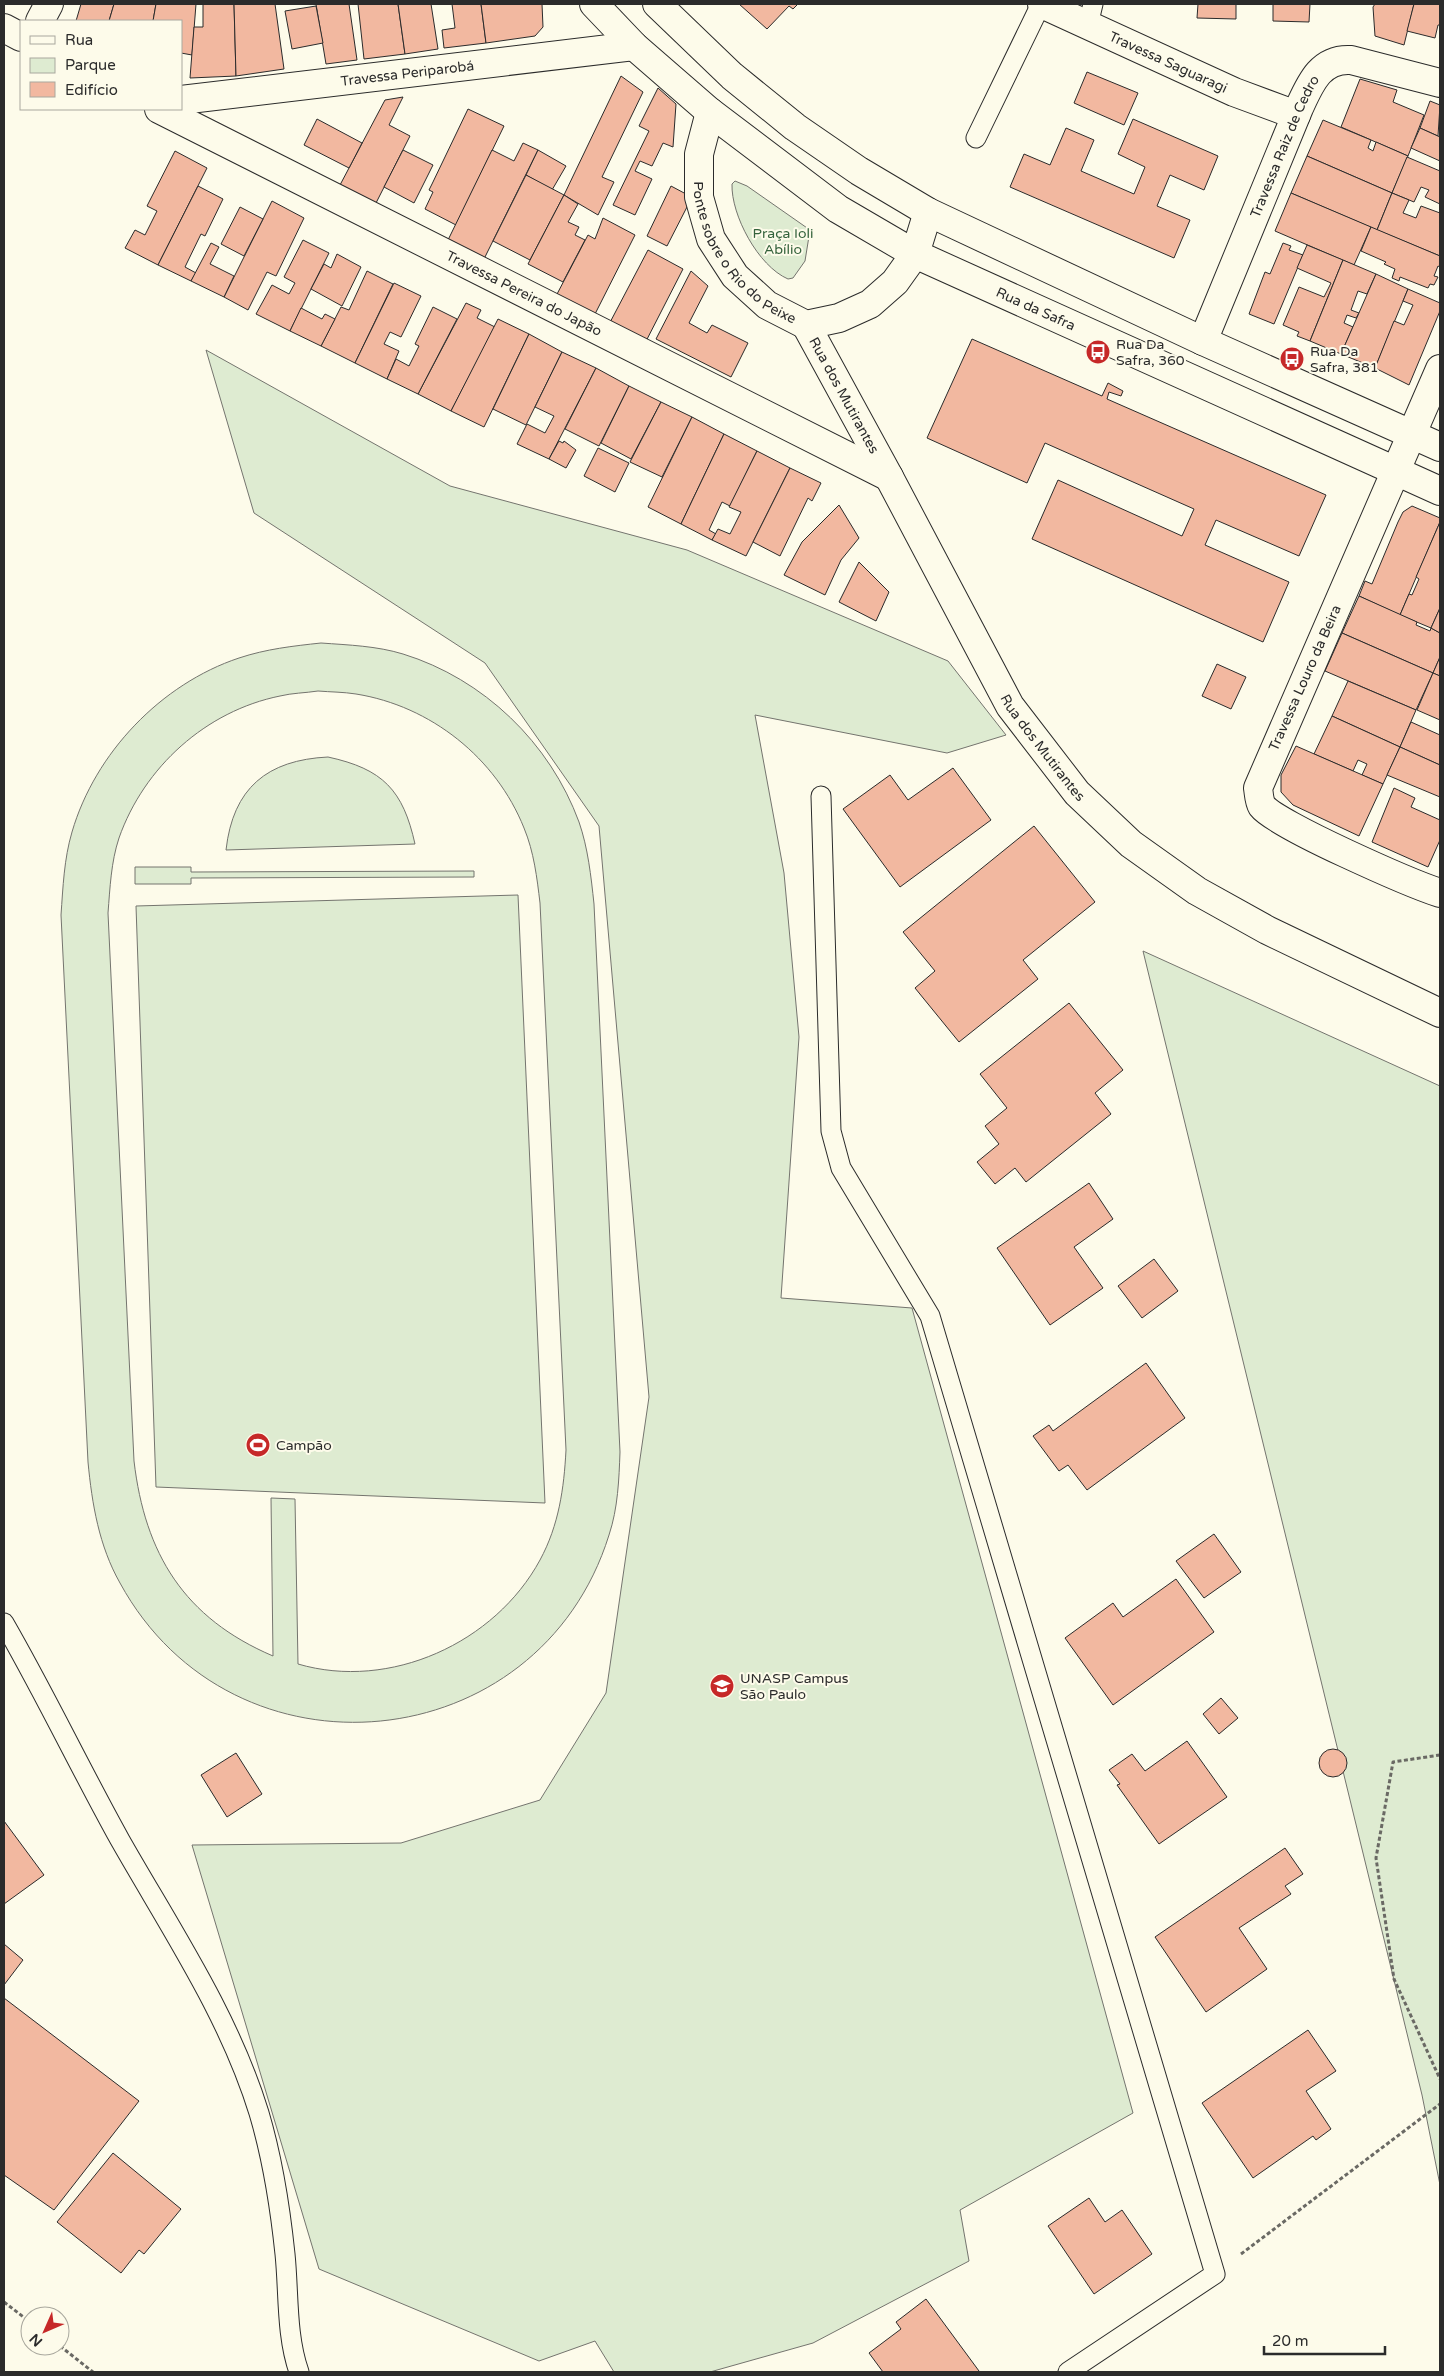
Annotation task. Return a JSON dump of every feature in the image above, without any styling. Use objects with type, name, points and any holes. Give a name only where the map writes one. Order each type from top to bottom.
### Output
[{"type":"street","points":[[41,20],[49,4]]},
{"type":"street","points":[[594,4],[634,46],[710,112]]},
{"type":"street","points":[[657,4],[732,76],[795,127],[859,171],[928,212],[1203,341],[1440,447]]},
{"type":"street","name":"Travessa Saguaragi","points":[[1041,4],[1090,14],[1234,92],[1296,115]]},
{"type":"street","points":[[4,28],[20,36]]},
{"type":"street","name":"Travessa Periparobá","points":[[182,100],[634,46]]},
{"type":"street","name":"Travessa Raiz de Cedro","points":[[1203,341],[1296,115],[1315,77],[1330,62],[1338,59],[1351,60],[1440,83]]},
{"type":"street","name":"Travessa Pereira do Japão","points":[[161,110],[889,477]]},
{"type":"street","name":"Ponte sobre o Rio do Peixe","points":[[710,112],[698,154],[699,197],[712,239],[735,276],[754,294],[767,305],[806,325],[839,318],[870,304],[895,282],[915,254],[928,212]]},
{"type":"street","name":"Rua da Safra","points":[[710,112],[838,209],[915,254],[1440,491]]},
{"type":"street","name":"Rua dos Mutirantes","points":[[806,325],[1010,706],[1077,793],[1131,844],[1197,891],[1267,930],[1440,1013]]},
{"type":"street","name":"Travessa Louro da Beira","points":[[1440,369],[1397,472],[1283,728],[1260,783],[1259,798],[1262,806],[1272,815],[1329,844],[1440,893]]},
{"type":"lane","points":[[976,138],[1041,4]]},
{"type":"lane","points":[[821,796],[831,1131],[841,1168],[930,1316],[1215,2274],[1068,2372]]},
{"type":"lane","points":[[4,1623],[37,1679],[119,1838],[166,1917],[232,2041],[258,2112],[276,2177],[290,2324],[299,2372]]},
{"type":"path","points":[[1440,1755],[1393,1762],[1376,1858],[1394,1979],[1440,2079]]},
{"type":"path","points":[[1215,2274],[1440,2104]]},
{"type":"path","points":[[4,2302],[20,2314]]},
{"type":"path","points":[[70,2354],[93,2372]]},
{"type":"green space","name":"Praça Ioli Abílio","points":[[735,181],[747,186],[810,230],[805,261],[793,278],[788,279],[766,263],[748,238],[736,210],[732,184]]},
{"type":"green space","points":[[206,350],[450,486],[687,550],[948,661],[1006,735],[947,753],[755,715],[784,873],[799,1037],[781,1298],[912,1308],[1133,2113],[960,2210],[969,2261],[813,2343],[710,2372],[614,2372],[595,2341],[539,2361],[319,2269],[192,1845],[401,1843],[540,1800],[606,1693],[649,1397],[599,826],[485,663],[254,513]]},
{"type":"green space","points":[[321,643],[383,649],[433,665],[487,697],[510,718],[532,741],[551,766],[566,793],[579,822],[585,842],[594,904],[620,1452],[617,1494],[612,1525],[573,1610],[519,1667],[453,1704],[381,1721],[306,1718],[234,1694],[171,1650],[120,1583],[113,1569],[98,1524],[88,1462],[61,915],[69,842],[83,803],[97,775],[114,749],[135,725],[158,704],[183,685],[210,670],[239,658],[269,650]],"holes":[[[318,691],[356,694],[384,700],[410,710],[435,723],[458,739],[478,758],[496,779],[512,803],[524,828],[535,865],[540,903],[566,1450],[564,1478],[556,1520],[540,1560],[520,1589],[496,1615],[468,1636],[437,1653],[403,1665],[368,1671],[333,1671],[298,1664],[295,1499],[271,1498],[273,1656],[242,1641],[215,1623],[193,1602],[174,1579],[159,1554],[148,1525],[139,1495],[134,1461],[108,913],[116,847],[130,812],[144,788],[161,766],[181,746],[203,729],[253,703],[280,696]]]},
{"type":"green space","points":[[328,757],[363,768],[388,785],[404,809],[415,844],[226,850],[236,810],[245,794],[257,781],[271,771],[287,764],[306,759]]},
{"type":"green space","points":[[135,867],[191,867],[191,872],[474,871],[474,877],[191,878],[191,884],[135,884]]},
{"type":"green space","points":[[518,895],[545,1503],[156,1487],[136,906]]},
{"type":"green space","points":[[1143,951],[1440,1086],[1440,2185],[1422,2095]]},
{"type":"building","points":[[81,4],[114,4],[109,20],[76,20]]},
{"type":"building","points":[[114,4],[156,4],[153,20],[109,20]]},
{"type":"building","points":[[156,4],[196,4],[192,55],[182,53],[182,20],[153,20]]},
{"type":"building","points":[[203,4],[234,4],[236,76],[190,78],[194,27],[203,27]]},
{"type":"building","points":[[234,4],[275,4],[284,69],[236,76]]},
{"type":"building","points":[[316,4],[349,4],[357,60],[326,64]]},
{"type":"building","points":[[358,4],[398,4],[405,54],[364,59]]},
{"type":"building","points":[[398,4],[431,4],[438,49],[405,54]]},
{"type":"building","points":[[452,4],[481,4],[486,43],[444,48],[442,30],[455,28]]},
{"type":"building","points":[[481,4],[542,4],[543,27],[535,36],[486,43]]},
{"type":"building","points":[[739,4],[798,4],[793,9],[789,6],[767,29]]},
{"type":"building","points":[[1198,4],[1236,4],[1236,19],[1197,18]]},
{"type":"building","points":[[1273,4],[1310,4],[1309,22],[1273,21]]},
{"type":"building","points":[[1375,4],[1414,4],[1404,45],[1375,36],[1373,7]]},
{"type":"building","points":[[1414,4],[1440,4],[1440,25],[1438,25],[1435,38],[1407,31]]},
{"type":"building","points":[[316,6],[323,43],[292,49],[285,11]]},
{"type":"building","points":[[1087,72],[1138,93],[1124,125],[1074,103]]},
{"type":"building","points":[[621,76],[643,92],[602,177],[614,182],[598,215],[564,195]]},
{"type":"building","points":[[1360,79],[1397,90],[1393,102],[1424,115],[1408,156],[1341,127]]},
{"type":"building","points":[[658,88],[676,104],[673,147],[663,143],[652,166],[640,161],[635,171],[652,179],[635,215],[613,205],[649,131],[639,126]]},
{"type":"building","points":[[403,97],[389,125],[410,136],[376,203],[340,185],[385,100]]},
{"type":"building","points":[[1430,101],[1440,105],[1438,136],[1420,128]]},
{"type":"building","points":[[468,109],[504,126],[456,225],[425,209],[433,192],[429,190]]},
{"type":"building","points":[[317,119],[362,143],[349,168],[304,145]]},
{"type":"building","points":[[1133,119],[1218,156],[1204,190],[1170,175],[1157,206],[1190,220],[1174,258],[1010,187],[1024,154],[1050,165],[1066,128],[1094,140],[1081,171],[1134,194],[1145,167],[1118,154]]},
{"type":"building","points":[[1323,120],[1371,140],[1368,148],[1373,151],[1376,142],[1408,156],[1392,193],[1307,156]]},
{"type":"building","points":[[1420,128],[1440,137],[1440,161],[1411,148]]},
{"type":"building","points":[[523,143],[538,150],[484,259],[448,240],[492,150],[514,161]]},
{"type":"building","points":[[403,150],[433,165],[414,203],[384,187]]},
{"type":"building","points":[[538,150],[566,166],[552,190],[526,175]]},
{"type":"building","points":[[175,151],[207,168],[158,265],[125,248],[135,230],[145,235],[157,211],[147,206]]},
{"type":"building","points":[[1307,156],[1392,193],[1377,230],[1291,193]]},
{"type":"building","points":[[1407,157],[1440,171],[1440,204],[1425,197],[1429,190],[1421,187],[1414,202],[1392,193]]},
{"type":"building","points":[[526,175],[564,195],[530,260],[493,241]]},
{"type":"building","points":[[198,186],[223,199],[205,236],[201,234],[185,267],[196,273],[191,281],[158,265]]},
{"type":"building","points":[[671,186],[686,194],[688,205],[667,246],[647,236]]},
{"type":"building","points":[[1291,193],[1371,227],[1354,265],[1275,231]]},
{"type":"building","points":[[1392,193],[1409,200],[1403,213],[1416,218],[1421,206],[1440,213],[1440,256],[1377,230]]},
{"type":"building","points":[[564,195],[578,204],[568,222],[579,227],[575,235],[585,240],[563,282],[528,264]]},
{"type":"building","points":[[272,201],[304,218],[276,276],[267,272],[248,310],[224,297]]},
{"type":"building","points":[[240,207],[263,219],[244,256],[221,244]]},
{"type":"building","points":[[603,218],[635,235],[594,316],[556,296],[588,235],[595,239]]},
{"type":"building","points":[[1371,227],[1440,256],[1440,267],[1438,266],[1434,276],[1438,277],[1434,285],[1430,284],[1428,288],[1400,277],[1399,281],[1392,278],[1395,269],[1384,264],[1386,262],[1361,251]]},
{"type":"building","points":[[303,240],[329,253],[290,331],[256,314],[272,285],[289,294],[295,283],[284,277]]},
{"type":"building","points":[[211,243],[219,247],[210,264],[234,276],[224,297],[191,281]]},
{"type":"building","points":[[1283,243],[1291,246],[1289,250],[1303,255],[1274,324],[1249,314],[1265,272],[1270,274]]},
{"type":"building","points":[[1307,245],[1343,260],[1310,341],[1297,336],[1299,332],[1283,325],[1299,287],[1324,297],[1331,283],[1297,268]]},
{"type":"building","points":[[648,250],[683,269],[642,349],[606,330]]},
{"type":"building","points":[[337,254],[361,267],[342,306],[311,289],[324,264],[331,268]]},
{"type":"building","points":[[1343,260],[1376,274],[1367,294],[1358,291],[1351,310],[1359,313],[1356,318],[1347,315],[1344,323],[1353,327],[1341,354],[1310,341]]},
{"type":"building","points":[[367,271],[393,284],[355,363],[321,346],[341,307],[349,310]]},
{"type":"building","points":[[691,271],[708,286],[689,323],[707,333],[712,325],[748,343],[731,377],[656,339]]},
{"type":"building","points":[[1376,274],[1408,289],[1375,368],[1341,354]]},
{"type":"building","points":[[394,283],[421,296],[401,337],[390,332],[384,344],[399,351],[387,379],[355,363]]},
{"type":"building","points":[[1408,289],[1440,303],[1440,311],[1409,385],[1375,368],[1394,321],[1404,325],[1413,305],[1403,301]]},
{"type":"building","points":[[466,303],[481,310],[477,318],[495,327],[451,411],[418,394]]},
{"type":"building","points":[[433,307],[457,319],[418,394],[387,379],[396,359],[409,366],[419,346],[415,344]]},
{"type":"building","points":[[301,308],[322,319],[325,314],[335,319],[321,346],[290,331]]},
{"type":"building","points":[[498,319],[529,334],[484,427],[451,411]]},
{"type":"building","points":[[529,334],[562,352],[526,425],[493,409]]},
{"type":"building","points":[[972,339],[1102,396],[1108,383],[1123,391],[1121,396],[1109,392],[1107,399],[1326,495],[1299,556],[1216,520],[1205,545],[1289,582],[1263,642],[1032,539],[1058,480],[1182,536],[1194,509],[1045,443],[1027,483],[927,438]]},
{"type":"building","points":[[562,352],[596,368],[549,459],[517,444],[527,424],[545,433],[554,416],[535,407]]},
{"type":"building","points":[[596,368],[629,386],[599,446],[565,429]]},
{"type":"building","points":[[629,386],[661,402],[631,459],[601,443]]},
{"type":"building","points":[[661,402],[692,417],[662,477],[630,462]]},
{"type":"building","points":[[692,417],[724,434],[681,524],[648,507]]},
{"type":"building","points":[[724,434],[757,451],[730,506],[722,502],[709,530],[716,534],[712,540],[681,524]]},
{"type":"building","points":[[559,441],[563,443],[564,441],[576,450],[566,468],[549,459]]},
{"type":"building","points":[[598,448],[629,463],[615,492],[584,476]]},
{"type":"building","points":[[757,451],[790,468],[746,556],[712,540],[718,529],[730,534],[741,512],[729,507]]},
{"type":"building","points":[[790,468],[821,483],[812,501],[808,498],[780,556],[753,542]]},
{"type":"building","points":[[839,505],[859,538],[841,560],[825,595],[784,575],[802,542]]},
{"type":"building","points":[[1412,506],[1440,518],[1440,522],[1400,615],[1359,596],[1365,581],[1372,584],[1403,512]]},
{"type":"building","points":[[1440,522],[1440,608],[1431,628],[1400,615],[1409,594],[1412,595],[1419,579],[1416,577]]},
{"type":"building","points":[[859,562],[889,592],[876,621],[839,602]]},
{"type":"building","points":[[1359,596],[1417,622],[1416,625],[1430,631],[1431,628],[1440,633],[1440,657],[1433,673],[1342,633]]},
{"type":"building","points":[[1440,608],[1440,633],[1431,628]]},
{"type":"building","points":[[1342,633],[1433,673],[1416,710],[1325,671]]},
{"type":"building","points":[[1440,657],[1440,676],[1433,673]]},
{"type":"building","points":[[1217,664],[1246,677],[1231,709],[1202,696]]},
{"type":"building","points":[[1433,673],[1440,676],[1440,720],[1417,710]]},
{"type":"building","points":[[1348,681],[1416,710],[1400,747],[1332,716]]},
{"type":"building","points":[[1332,716],[1400,747],[1383,784],[1362,775],[1367,764],[1358,760],[1353,771],[1314,754]]},
{"type":"building","points":[[1411,722],[1440,735],[1440,765],[1400,747]]},
{"type":"building","points":[[1296,746],[1383,784],[1359,836],[1293,805],[1281,792],[1281,775]]},
{"type":"building","points":[[1400,747],[1440,765],[1440,797],[1387,775]]},
{"type":"building","points":[[953,768],[991,820],[900,887],[843,809],[890,775],[908,800]]},
{"type":"building","points":[[1394,788],[1415,798],[1411,807],[1440,820],[1440,840],[1428,867],[1372,842]]},
{"type":"building","points":[[1034,826],[1095,902],[1023,960],[1038,979],[959,1042],[915,988],[935,971],[903,932]]},
{"type":"building","points":[[1069,1003],[1123,1070],[1095,1093],[1111,1114],[1026,1182],[1015,1168],[995,1184],[977,1162],[999,1144],[985,1126],[1007,1108],[980,1074]]},
{"type":"building","points":[[1089,1183],[1113,1219],[1074,1247],[1103,1288],[1050,1325],[997,1248]]},
{"type":"building","points":[[1154,1259],[1178,1291],[1142,1318],[1118,1286]]},
{"type":"building","points":[[1146,1363],[1185,1418],[1087,1490],[1068,1465],[1059,1471],[1033,1436],[1049,1425],[1053,1431]]},
{"type":"building","points":[[1214,1534],[1241,1572],[1204,1598],[1176,1561]]},
{"type":"building","points":[[1176,1579],[1214,1632],[1113,1705],[1065,1638],[1113,1603],[1123,1617]]},
{"type":"building","points":[[1221,1698],[1238,1718],[1219,1734],[1203,1714]]},
{"type":"building","points":[[1187,1741],[1227,1797],[1159,1844],[1117,1785],[1120,1784],[1109,1770],[1132,1754],[1145,1771]]},
{"type":"building","points":[[1333,1749],[1343,1753],[1347,1763],[1343,1773],[1333,1777],[1323,1773],[1319,1763],[1323,1753]]},
{"type":"building","points":[[236,1753],[262,1794],[227,1817],[201,1775]]},
{"type":"building","points":[[4,1821],[44,1875],[4,1904]]},
{"type":"building","points":[[1285,1848],[1303,1874],[1285,1886],[1291,1894],[1239,1928],[1267,1969],[1206,2012],[1155,1937]]},
{"type":"building","points":[[4,1944],[23,1960],[4,1985]]},
{"type":"building","points":[[4,1998],[139,2101],[54,2210],[4,2175]]},
{"type":"building","points":[[1308,2030],[1336,2071],[1306,2091],[1331,2129],[1316,2140],[1313,2136],[1253,2178],[1202,2103]]},
{"type":"building","points":[[113,2153],[181,2209],[144,2254],[139,2250],[121,2273],[57,2222]]},
{"type":"building","points":[[1089,2198],[1105,2222],[1122,2210],[1152,2254],[1094,2294],[1048,2226]]},
{"type":"building","points":[[926,2299],[979,2371],[883,2372],[869,2353],[901,2329],[896,2322]]},
{"type":"place","name":"Rua Da Safra, 360","points":[[1098,352]]},
{"type":"place","name":"Rua Da Safra, 381","points":[[1292,359]]},
{"type":"place","name":"Campão","points":[[258,1445]]},
{"type":"place","name":"UNASP Campus São Paulo","points":[[722,1686]]}]
